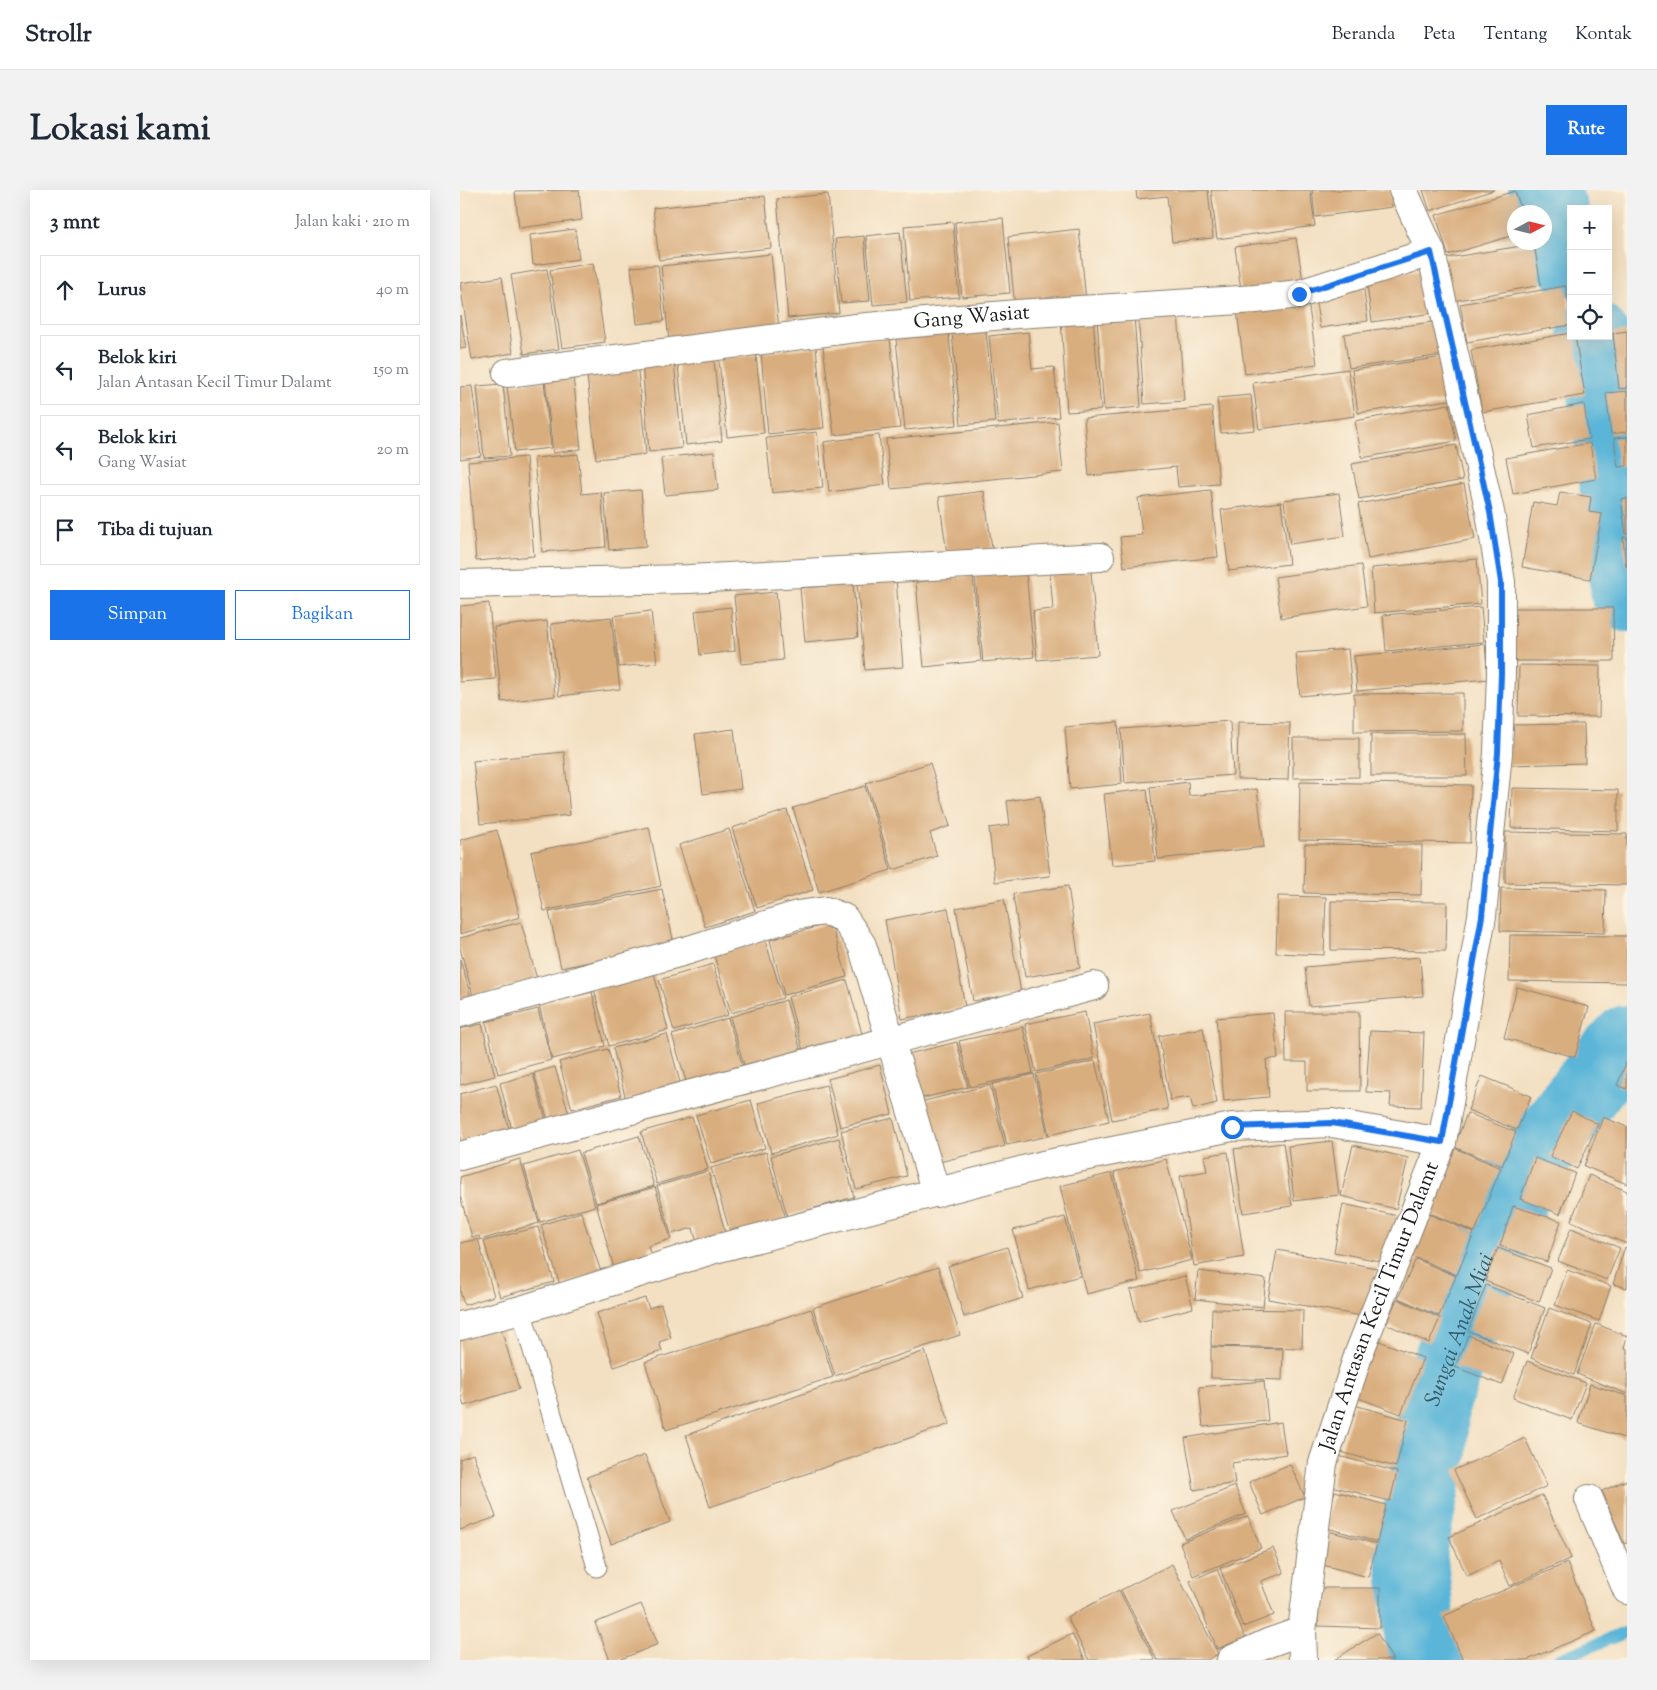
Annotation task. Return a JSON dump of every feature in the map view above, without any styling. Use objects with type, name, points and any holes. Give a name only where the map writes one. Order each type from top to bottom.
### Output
[{"type":"street","name":"Jalan Antasan Kecil Timur Dalamt","points":[[1303,1660],[1302,1631],[1323,1463],[1359,1353],[1442,1142],[1482,916],[1498,753],[1501,674],[1501,582],[1490,512],[1431,252],[1403,190]]},
{"type":"street","name":"Gang Wasiat","points":[[507,373],[856,328],[1017,314],[1256,299],[1299,294],[1431,252]]},
{"type":"street","points":[[460,584],[689,579],[1100,557]]},
{"type":"street","points":[[460,1013],[689,950],[797,915],[826,910],[844,918],[862,945],[936,1193]]},
{"type":"street","points":[[460,1156],[1094,986]]},
{"type":"street","points":[[460,1326],[521,1310],[715,1249],[1043,1165],[1232,1127],[1332,1123],[1442,1142]]},
{"type":"street","points":[[1589,1499],[1627,1590]]},
{"type":"street","points":[[1231,1660],[1268,1643],[1302,1631]]},
{"type":"street","points":[[1268,1643],[1294,1660]]},
{"type":"lane","points":[[521,1310],[597,1567]]},
{"type":"building","points":[[579,190],[582,220],[519,228],[515,191]]},
{"type":"building","points":[[1136,190],[1208,190],[1213,238],[1172,242],[1167,196],[1137,199]]},
{"type":"building","points":[[1211,190],[1310,190],[1315,226],[1217,239]]},
{"type":"building","points":[[1312,190],[1390,190],[1392,207],[1315,217]]},
{"type":"building","points":[[1423,190],[1494,190],[1430,211]]},
{"type":"building","points":[[1515,191],[1520,205],[1507,205],[1507,237],[1448,255],[1436,215]]},
{"type":"building","points":[[828,194],[839,313],[788,318],[777,199]]},
{"type":"building","points":[[765,196],[771,248],[659,260],[653,208]]},
{"type":"building","points":[[1003,218],[1010,293],[962,297],[955,222]]},
{"type":"building","points":[[953,222],[959,297],[910,301],[904,226]]},
{"type":"building","points":[[575,229],[579,259],[533,265],[530,235]]},
{"type":"building","points":[[1079,229],[1086,301],[1015,308],[1008,237]]},
{"type":"building","points":[[900,232],[907,302],[873,305],[866,236]]},
{"type":"building","points":[[864,236],[870,301],[841,303],[835,239]]},
{"type":"building","points":[[1296,238],[1304,287],[1242,297],[1235,247]]},
{"type":"building","points":[[1507,248],[1507,250],[1535,250],[1541,285],[1447,302],[1441,259]]},
{"type":"building","points":[[771,254],[779,329],[669,341],[661,266]]},
{"type":"building","points":[[593,263],[605,342],[562,348],[550,270]]},
{"type":"building","points":[[658,265],[664,321],[637,324],[631,267]]},
{"type":"building","points":[[547,269],[559,349],[524,354],[511,275]]},
{"type":"building","points":[[1427,270],[1433,313],[1372,322],[1366,278]]},
{"type":"building","points":[[502,277],[513,353],[472,360],[460,283]]},
{"type":"building","points":[[1363,284],[1368,321],[1320,328],[1314,292]]},
{"type":"building","points":[[1566,286],[1567,326],[1467,342],[1460,304]]},
{"type":"building","points":[[1308,301],[1317,364],[1245,374],[1237,311]]},
{"type":"building","points":[[1178,312],[1184,401],[1144,404],[1138,314]]},
{"type":"building","points":[[460,315],[466,348],[460,349]]},
{"type":"building","points":[[1134,316],[1141,407],[1104,410],[1097,318]]},
{"type":"building","points":[[1093,318],[1101,410],[1067,412],[1061,320]]},
{"type":"building","points":[[1440,321],[1444,355],[1349,368],[1344,334]]},
{"type":"building","points":[[986,331],[995,422],[961,425],[952,334]]},
{"type":"building","points":[[1627,331],[1627,388],[1619,389],[1613,333]]},
{"type":"building","points":[[1028,332],[1032,369],[1054,367],[1059,417],[998,424],[989,336]]},
{"type":"building","points":[[949,334],[957,425],[905,430],[896,339]]},
{"type":"building","points":[[1567,334],[1567,340],[1576,340],[1585,395],[1482,412],[1471,350]]},
{"type":"building","points":[[890,338],[900,428],[834,435],[823,346]]},
{"type":"building","points":[[816,347],[824,428],[768,434],[761,353]]},
{"type":"building","points":[[756,355],[764,433],[727,437],[719,359]]},
{"type":"building","points":[[1444,357],[1450,400],[1358,413],[1352,370]]},
{"type":"building","points":[[637,361],[646,454],[596,459],[586,367]]},
{"type":"building","points":[[674,361],[682,448],[649,452],[642,363]]},
{"type":"building","points":[[714,361],[722,441],[686,445],[678,364]]},
{"type":"building","points":[[1348,369],[1355,416],[1259,429],[1253,383]]},
{"type":"building","points":[[573,376],[581,449],[553,453],[545,379]]},
{"type":"building","points":[[544,381],[551,448],[515,452],[507,385]]},
{"type":"building","points":[[503,384],[510,456],[484,458],[477,386]]},
{"type":"building","points":[[472,386],[481,456],[460,459],[460,387]]},
{"type":"building","points":[[1627,391],[1627,432],[1611,434],[1606,393]]},
{"type":"building","points":[[1251,395],[1255,430],[1221,433],[1217,398]]},
{"type":"building","points":[[1449,404],[1456,441],[1362,458],[1355,421]]},
{"type":"building","points":[[1584,404],[1589,439],[1534,448],[1528,415]]},
{"type":"building","points":[[1212,407],[1219,484],[1178,487],[1176,467],[1089,476],[1084,418]]},
{"type":"building","points":[[1058,422],[1063,472],[891,489],[886,439]]},
{"type":"building","points":[[817,432],[823,488],[772,493],[766,438]]},
{"type":"building","points":[[879,435],[885,485],[829,492],[824,442]]},
{"type":"building","points":[[1627,437],[1627,466],[1618,467],[1614,438]]},
{"type":"building","points":[[1590,443],[1596,479],[1513,494],[1506,458]]},
{"type":"building","points":[[1456,445],[1463,480],[1359,499],[1352,464]]},
{"type":"building","points":[[714,452],[718,490],[665,495],[661,458]]},
{"type":"building","points":[[578,454],[582,494],[601,492],[606,547],[542,552],[534,458]]},
{"type":"building","points":[[526,457],[534,556],[476,561],[468,462]]},
{"type":"building","points":[[1464,484],[1475,539],[1368,559],[1358,504]]},
{"type":"building","points":[[641,490],[646,547],[609,550],[604,493]]},
{"type":"building","points":[[1211,490],[1218,557],[1124,567],[1120,537],[1142,535],[1138,498]]},
{"type":"building","points":[[984,491],[992,548],[947,554],[939,497]]},
{"type":"building","points":[[1560,492],[1591,497],[1589,512],[1602,514],[1590,579],[1522,567],[1533,502],[1557,506]]},
{"type":"building","points":[[1339,493],[1345,536],[1290,544],[1284,500]]},
{"type":"building","points":[[1627,498],[1627,534],[1626,535],[1621,499]]},
{"type":"building","points":[[1281,502],[1289,564],[1229,571],[1221,510]]},
{"type":"building","points":[[1623,537],[1627,537],[1626,567]]},
{"type":"building","points":[[1477,559],[1481,604],[1374,613],[1371,568]]},
{"type":"building","points":[[1361,565],[1367,606],[1281,618],[1275,577]]},
{"type":"building","points":[[1026,571],[1034,657],[983,662],[975,576]]},
{"type":"building","points":[[1091,571],[1098,655],[1037,660],[1033,611],[1053,609],[1050,574]]},
{"type":"building","points":[[973,576],[981,661],[924,667],[916,582]]},
{"type":"building","points":[[896,579],[903,667],[865,670],[857,583]]},
{"type":"building","points":[[853,584],[858,637],[805,642],[800,588]]},
{"type":"building","points":[[776,592],[783,660],[741,664],[734,596]]},
{"type":"building","points":[[489,603],[496,679],[460,682],[460,606]]},
{"type":"building","points":[[731,607],[735,651],[700,655],[695,611]]},
{"type":"building","points":[[1481,607],[1484,642],[1386,651],[1383,615]]},
{"type":"building","points":[[1515,608],[1613,608],[1614,661],[1515,661]]},
{"type":"building","points":[[651,611],[657,663],[619,667],[613,616]]},
{"type":"building","points":[[611,617],[620,689],[559,696],[551,624]]},
{"type":"building","points":[[547,621],[555,696],[502,702],[494,627]]},
{"type":"building","points":[[1485,644],[1488,679],[1357,691],[1354,656]]},
{"type":"building","points":[[1348,649],[1352,691],[1300,696],[1296,653]]},
{"type":"building","points":[[1519,665],[1600,666],[1599,717],[1518,716]]},
{"type":"building","points":[[1463,693],[1463,731],[1354,732],[1354,694]]},
{"type":"building","points":[[1230,721],[1233,775],[1125,783],[1121,729]]},
{"type":"building","points":[[1118,722],[1122,784],[1070,789],[1065,727]]},
{"type":"building","points":[[1238,722],[1290,723],[1288,780],[1237,779]]},
{"type":"building","points":[[1584,724],[1585,763],[1509,765],[1508,725]]},
{"type":"building","points":[[734,729],[741,789],[703,794],[695,734]]},
{"type":"building","points":[[1371,734],[1466,734],[1467,776],[1371,776]]},
{"type":"building","points":[[1293,738],[1359,738],[1359,777],[1293,778]]},
{"type":"building","points":[[564,752],[570,815],[480,824],[473,761]]},
{"type":"building","points":[[930,763],[950,826],[930,833],[937,856],[893,870],[866,783]]},
{"type":"building","points":[[1188,782],[1189,796],[1257,789],[1264,847],[1158,859],[1150,787]]},
{"type":"building","points":[[1300,782],[1471,785],[1470,843],[1299,840]]},
{"type":"building","points":[[865,786],[891,870],[819,892],[793,808]]},
{"type":"building","points":[[1512,788],[1618,790],[1618,831],[1511,828]]},
{"type":"building","points":[[1147,789],[1155,861],[1112,865],[1104,794]]},
{"type":"building","points":[[1040,796],[1050,876],[995,882],[989,828],[1010,825],[1007,801]]},
{"type":"building","points":[[787,810],[813,890],[757,908],[732,828]]},
{"type":"building","points":[[649,827],[661,886],[544,911],[531,852]]},
{"type":"building","points":[[729,829],[755,911],[705,927],[679,845]]},
{"type":"building","points":[[497,830],[520,917],[460,934],[460,840]]},
{"type":"building","points":[[1505,832],[1627,834],[1627,885],[1505,883]]},
{"type":"building","points":[[1305,844],[1422,845],[1421,895],[1304,893]]},
{"type":"building","points":[[1068,886],[1080,968],[1025,977],[1013,894]]},
{"type":"building","points":[[1501,888],[1606,890],[1605,933],[1500,931]]},
{"type":"building","points":[[662,889],[674,944],[561,968],[549,912]]},
{"type":"building","points":[[1278,896],[1326,897],[1324,955],[1276,953]]},
{"type":"building","points":[[1004,899],[1021,993],[973,1001],[956,908]]},
{"type":"building","points":[[1331,901],[1447,902],[1446,951],[1331,950]]},
{"type":"building","points":[[948,908],[965,1007],[902,1019],[885,920]]},
{"type":"building","points":[[521,922],[537,979],[473,996],[460,948],[460,938]]},
{"type":"building","points":[[831,923],[847,977],[784,995],[770,940]]},
{"type":"building","points":[[1510,935],[1627,936],[1627,983],[1509,981]]},
{"type":"building","points":[[765,940],[783,998],[731,1013],[714,955]]},
{"type":"building","points":[[1420,957],[1423,996],[1309,1006],[1305,967]]},
{"type":"building","points":[[460,959],[471,997],[460,1000]]},
{"type":"building","points":[[713,964],[728,1015],[674,1031],[659,980]]},
{"type":"building","points":[[654,973],[668,1030],[609,1046],[594,989]]},
{"type":"building","points":[[847,980],[863,1037],[804,1054],[788,997]]},
{"type":"building","points":[[1517,987],[1589,1007],[1575,1057],[1504,1038]]},
{"type":"building","points":[[592,992],[605,1046],[552,1059],[539,1005]]},
{"type":"building","points":[[786,1000],[801,1051],[745,1068],[730,1017]]},
{"type":"building","points":[[538,1009],[551,1060],[498,1074],[486,1022]]},
{"type":"building","points":[[1085,1012],[1094,1059],[1036,1072],[1025,1024]]},
{"type":"building","points":[[1285,1012],[1359,1012],[1360,1091],[1307,1091],[1307,1062],[1286,1062]]},
{"type":"building","points":[[1150,1013],[1168,1109],[1112,1120],[1093,1024]]},
{"type":"building","points":[[1273,1013],[1278,1058],[1266,1060],[1269,1097],[1224,1101],[1216,1018]]},
{"type":"building","points":[[728,1018],[743,1067],[687,1084],[672,1035]]},
{"type":"building","points":[[482,1024],[495,1076],[460,1085],[460,1029]]},
{"type":"building","points":[[1023,1027],[1033,1073],[970,1087],[959,1041]]},
{"type":"building","points":[[1203,1028],[1217,1103],[1193,1109],[1190,1097],[1170,1100],[1159,1036]]},
{"type":"building","points":[[1370,1031],[1424,1033],[1421,1107],[1390,1106],[1391,1093],[1366,1092]]},
{"type":"building","points":[[667,1034],[681,1086],[626,1100],[613,1048]]},
{"type":"building","points":[[957,1042],[968,1087],[911,1101],[900,1056]]},
{"type":"building","points":[[608,1049],[621,1096],[572,1109],[559,1062]]},
{"type":"building","points":[[1095,1061],[1109,1121],[1049,1135],[1036,1074]]},
{"type":"building","points":[[1627,1061],[1627,1089],[1617,1085]]},
{"type":"building","points":[[880,1065],[892,1114],[840,1127],[828,1079]]},
{"type":"building","points":[[555,1067],[570,1118],[549,1124],[534,1073]]},
{"type":"building","points":[[533,1074],[547,1124],[513,1134],[500,1083]]},
{"type":"building","points":[[1034,1074],[1048,1136],[1007,1145],[992,1084]]},
{"type":"building","points":[[1482,1076],[1531,1096],[1517,1130],[1468,1110]]},
{"type":"building","points":[[496,1084],[510,1132],[460,1147],[460,1094]]},
{"type":"building","points":[[826,1085],[838,1134],[771,1153],[758,1103]]},
{"type":"building","points":[[990,1085],[1005,1146],[935,1163],[920,1102]]},
{"type":"building","points":[[751,1100],[765,1148],[711,1164],[696,1115]]},
{"type":"building","points":[[1572,1111],[1598,1124],[1577,1169],[1550,1156]]},
{"type":"building","points":[[1467,1113],[1516,1132],[1502,1166],[1454,1147]]},
{"type":"building","points":[[692,1117],[708,1169],[657,1184],[641,1132]]},
{"type":"building","points":[[1603,1117],[1627,1127],[1627,1184],[1584,1166]]},
{"type":"building","points":[[893,1118],[907,1176],[856,1189],[841,1131]]},
{"type":"building","points":[[639,1136],[654,1186],[596,1203],[581,1153]]},
{"type":"building","points":[[839,1138],[854,1197],[787,1216],[771,1156]]},
{"type":"building","points":[[1332,1141],[1339,1195],[1294,1201],[1288,1146]]},
{"type":"building","points":[[1283,1143],[1292,1206],[1243,1213],[1234,1149]]},
{"type":"building","points":[[1353,1145],[1408,1158],[1396,1209],[1341,1196]]},
{"type":"building","points":[[1454,1148],[1501,1168],[1475,1232],[1427,1212]]},
{"type":"building","points":[[578,1150],[595,1206],[540,1222],[524,1166]]},
{"type":"building","points":[[766,1152],[786,1219],[731,1235],[711,1168]]},
{"type":"building","points":[[1228,1152],[1244,1257],[1194,1266],[1180,1176],[1207,1171],[1204,1156]]},
{"type":"building","points":[[1535,1158],[1575,1173],[1560,1214],[1520,1199]]},
{"type":"building","points":[[520,1159],[539,1223],[480,1240],[479,1236],[472,1237],[460,1196],[460,1177]]},
{"type":"building","points":[[1166,1159],[1192,1260],[1140,1273],[1114,1172]]},
{"type":"building","points":[[708,1171],[726,1235],[697,1243],[693,1228],[671,1234],[657,1186]]},
{"type":"building","points":[[1112,1173],[1139,1281],[1086,1294],[1060,1186]]},
{"type":"building","points":[[1589,1175],[1627,1191],[1627,1244],[1571,1221]]},
{"type":"building","points":[[655,1187],[671,1239],[648,1246],[651,1257],[614,1268],[596,1204]]},
{"type":"building","points":[[1343,1204],[1398,1216],[1389,1263],[1334,1252]]},
{"type":"building","points":[[1513,1206],[1561,1221],[1547,1262],[1500,1246]]},
{"type":"building","points":[[581,1212],[601,1272],[560,1285],[541,1225]]},
{"type":"building","points":[[1429,1214],[1474,1233],[1457,1275],[1412,1256]]},
{"type":"building","points":[[1065,1217],[1080,1276],[1029,1290],[1013,1230]]},
{"type":"building","points":[[538,1227],[554,1282],[500,1297],[484,1241]]},
{"type":"building","points":[[1571,1228],[1620,1248],[1607,1280],[1558,1261]]},
{"type":"building","points":[[478,1239],[494,1296],[464,1305],[460,1291],[460,1243]]},
{"type":"building","points":[[1007,1247],[1023,1298],[964,1317],[948,1266]]},
{"type":"building","points":[[1625,1247],[1627,1248],[1627,1288],[1613,1284]]},
{"type":"building","points":[[1498,1248],[1551,1268],[1539,1302],[1485,1281]]},
{"type":"building","points":[[1277,1250],[1377,1268],[1367,1317],[1268,1299]]},
{"type":"building","points":[[1416,1259],[1456,1276],[1439,1316],[1398,1298]]},
{"type":"building","points":[[938,1267],[960,1335],[835,1376],[813,1308]]},
{"type":"building","points":[[1567,1270],[1611,1286],[1599,1321],[1555,1305]]},
{"type":"building","points":[[1198,1271],[1266,1279],[1263,1307],[1195,1299]]},
{"type":"building","points":[[1185,1276],[1193,1308],[1139,1322],[1130,1290]]},
{"type":"building","points":[[1486,1285],[1545,1308],[1528,1354],[1468,1331]]},
{"type":"building","points":[[645,1298],[649,1308],[661,1304],[671,1338],[659,1342],[662,1351],[614,1367],[597,1313]]},
{"type":"building","points":[[1397,1299],[1440,1318],[1429,1343],[1386,1324]]},
{"type":"building","points":[[1549,1308],[1592,1324],[1574,1375],[1531,1358]]},
{"type":"building","points":[[811,1309],[833,1377],[666,1430],[645,1362]]},
{"type":"building","points":[[1212,1309],[1303,1310],[1302,1348],[1211,1346]]},
{"type":"building","points":[[1596,1324],[1627,1336],[1624,1348],[1627,1349],[1627,1394],[1577,1374]]},
{"type":"building","points":[[500,1325],[519,1389],[464,1406],[460,1393],[460,1337]]},
{"type":"building","points":[[1468,1335],[1514,1354],[1502,1385],[1455,1367]]},
{"type":"building","points":[[1374,1339],[1423,1358],[1401,1414],[1353,1396]]},
{"type":"building","points":[[1211,1347],[1283,1349],[1282,1380],[1211,1378]]},
{"type":"building","points":[[925,1351],[950,1424],[710,1507],[686,1435]]},
{"type":"building","points":[[1527,1361],[1586,1383],[1572,1420],[1513,1398]]},
{"type":"building","points":[[1264,1381],[1268,1421],[1203,1427],[1199,1387]]},
{"type":"building","points":[[1590,1384],[1627,1396],[1627,1427],[1624,1438],[1578,1423]]},
{"type":"building","points":[[1354,1405],[1408,1420],[1396,1467],[1341,1452]]},
{"type":"building","points":[[1281,1422],[1286,1454],[1232,1463],[1235,1483],[1194,1490],[1185,1438]]},
{"type":"building","points":[[1525,1438],[1547,1486],[1477,1519],[1454,1470]]},
{"type":"building","points":[[473,1454],[496,1517],[460,1530],[460,1459]]},
{"type":"building","points":[[645,1455],[670,1522],[611,1544],[587,1477]]},
{"type":"building","points":[[1339,1456],[1397,1472],[1390,1501],[1331,1486]]},
{"type":"building","points":[[1290,1464],[1305,1497],[1263,1515],[1249,1482]]},
{"type":"building","points":[[1627,1480],[1627,1543],[1624,1544],[1602,1491]]},
{"type":"building","points":[[1235,1486],[1246,1514],[1185,1539],[1173,1511]]},
{"type":"building","points":[[1335,1491],[1386,1505],[1377,1542],[1324,1527]]},
{"type":"building","points":[[1542,1495],[1571,1558],[1510,1586],[1499,1561],[1467,1576],[1449,1537]]},
{"type":"building","points":[[1248,1516],[1261,1548],[1193,1576],[1180,1543]]},
{"type":"building","points":[[1328,1531],[1377,1544],[1368,1577],[1319,1564]]},
{"type":"building","points":[[1273,1548],[1284,1573],[1261,1581],[1274,1615],[1243,1627],[1220,1568]]},
{"type":"building","points":[[1567,1563],[1596,1631],[1527,1660],[1463,1660],[1444,1616]]},
{"type":"building","points":[[1172,1564],[1218,1654],[1207,1660],[1157,1660],[1121,1590]]},
{"type":"building","points":[[1217,1569],[1245,1638],[1217,1649],[1190,1581]]},
{"type":"building","points":[[1318,1588],[1380,1588],[1380,1628],[1318,1626]]},
{"type":"building","points":[[1119,1590],[1155,1660],[1089,1660],[1067,1617]]},
{"type":"building","points":[[641,1604],[658,1644],[619,1660],[610,1660],[595,1623]]},
{"type":"building","points":[[1377,1633],[1393,1660],[1334,1660]]},
{"type":"building","points":[[1072,1634],[1085,1660],[1029,1660],[1027,1656]]},
{"type":"waterway","name":"Sungai Anak Miai","points":[[1544,190],[1567,250]]},
{"type":"waterway","name":"Sungai Anak Miai","points":[[1594,340],[1599,358],[1613,461],[1627,596]]},
{"type":"waterway","name":"Sungai Anak Miai","points":[[1429,1660],[1421,1641],[1411,1552],[1431,1451],[1433,1405],[1484,1267],[1523,1172],[1604,1066],[1627,1041]]},
{"type":"waterway","points":[[1557,1660],[1627,1632]]},
{"type":"route","points":[[1232,1127],[1332,1123],[1442,1142],[1482,916],[1498,753],[1501,674],[1501,582],[1490,512],[1431,252],[1299,294]]}]
